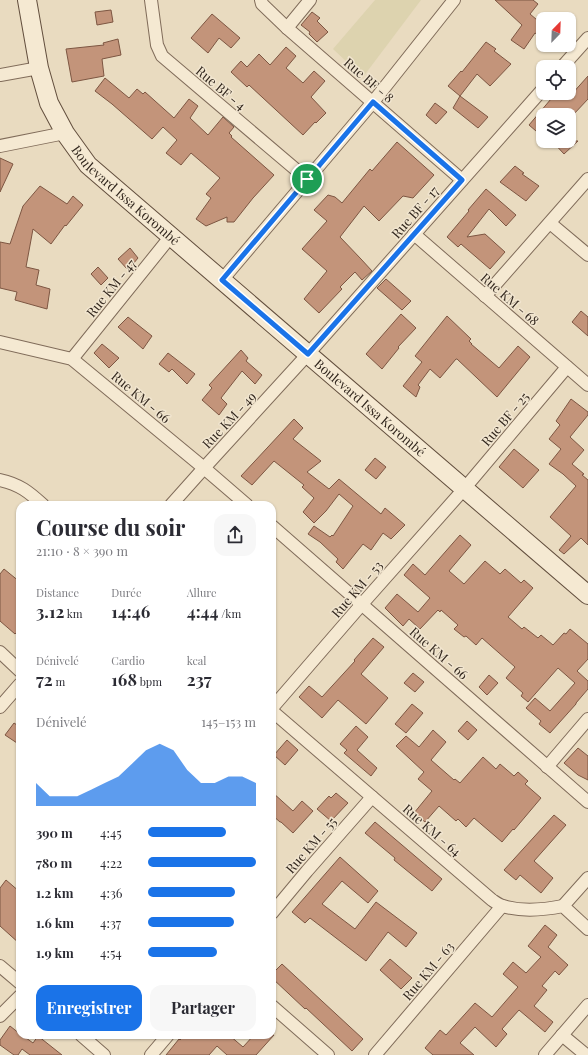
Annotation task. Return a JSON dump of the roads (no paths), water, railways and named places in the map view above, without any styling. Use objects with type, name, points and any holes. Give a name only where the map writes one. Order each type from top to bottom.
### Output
[{"type":"street","name":"Boulevard Issa Korombé","points":[[26,0],[39,68],[49,103],[65,133],[88,165],[588,595]]},
{"type":"street","name":"Rue BF - 4","points":[[151,0],[157,45],[162,56],[307,179]]},
{"type":"street","name":"Rue BF - 8","points":[[261,0],[262,4],[287,28],[462,180]]},
{"type":"street","points":[[287,28],[310,0]]},
{"type":"street","points":[[222,280],[373,102],[454,0]]},
{"type":"street","points":[[568,60],[588,38]]},
{"type":"street","points":[[0,74],[39,68]]},
{"type":"street","name":"Rue BF - 17","points":[[308,354],[536,96]]},
{"type":"street","points":[[0,146],[65,133]]},
{"type":"street","points":[[486,296],[588,179]]},
{"type":"street","points":[[550,223],[588,255]]},
{"type":"street","name":"Rue KM - 68","points":[[414,234],[588,385]]},
{"type":"street","name":"Rue KM - 47","points":[[72,359],[170,236]]},
{"type":"street","name":"Rue KM - 66","points":[[0,342],[72,359],[243,501]]},
{"type":"street","name":"Rue KM - 49","points":[[175,501],[308,354]]},
{"type":"street","name":"Rue BF - 25","points":[[464,489],[567,367]]},
{"type":"street","points":[[0,480],[20,486],[38,501]]},
{"type":"street","name":"Rue KM - 53","points":[[276,705],[362,604],[464,489]]},
{"type":"street","name":"Rue KM - 66","points":[[276,529],[588,802]]},
{"type":"street","points":[[0,652],[16,667]]},
{"type":"street","points":[[0,707],[16,689]]},
{"type":"street","name":"Rue KM - 64","points":[[276,713],[492,900],[502,906],[527,910],[563,906]]},
{"type":"street","points":[[547,766],[588,719]]},
{"type":"street","name":"Rue KM - 55","points":[[276,907],[372,797]]},
{"type":"street","points":[[588,878],[563,906],[588,929]]},
{"type":"street","name":"Rue KM - 63","points":[[375,1055],[502,906]]},
{"type":"street","points":[[0,966],[16,980]]},
{"type":"street","points":[[0,1016],[16,1000]]},
{"type":"street","points":[[545,1055],[588,1004]]},
{"type":"street","points":[[276,1010],[328,1055]]},
{"type":"street","points":[[562,1035],[586,1055]]},
{"type":"street","points":[[86,1039],[104,1055]]},
{"type":"street","points":[[151,1055],[165,1039]]}]
